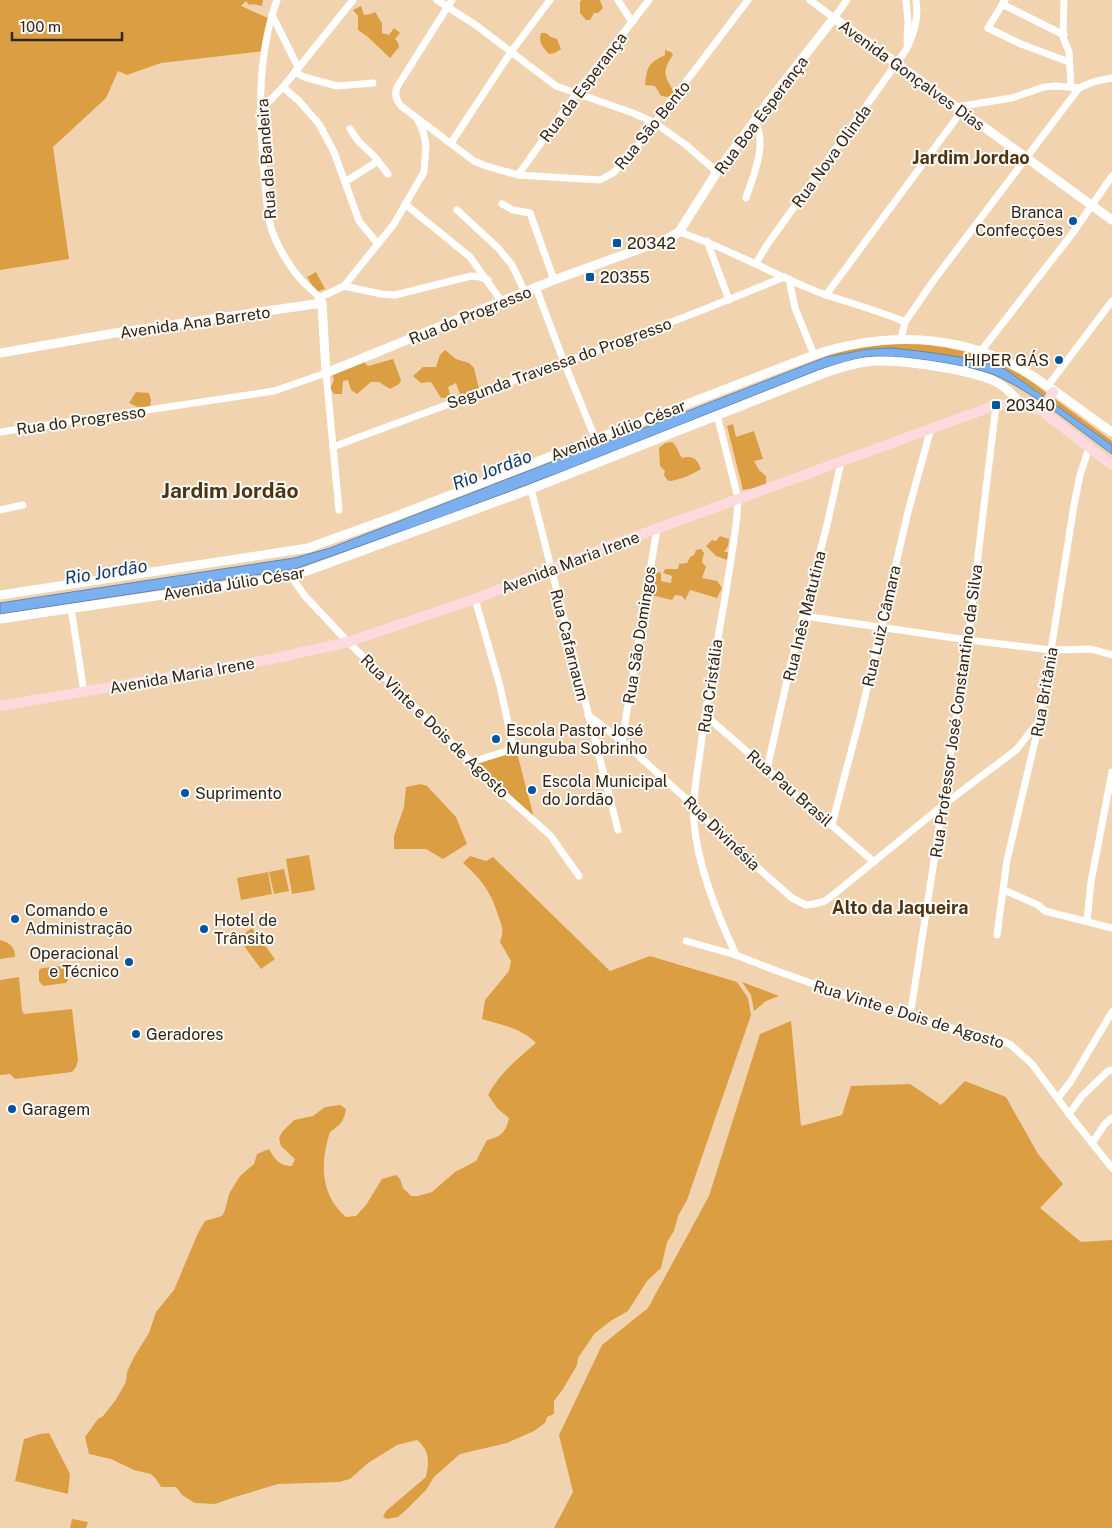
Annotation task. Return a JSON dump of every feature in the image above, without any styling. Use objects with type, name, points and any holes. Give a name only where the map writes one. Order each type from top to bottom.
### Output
[{"type":"main road","points":[[1043,410],[1051,391]]},
{"type":"main road","name":"Avenida Maria Irene","points":[[0,706],[272,659],[348,642],[476,599],[612,545],[996,405],[1020,403],[1043,410],[1112,465]]},
{"type":"street","name":"Rua da Bandeira","points":[[277,0],[266,38],[260,111],[263,162],[271,229],[290,266],[321,300]]},
{"type":"street","points":[[260,111],[283,87],[353,0]]},
{"type":"street","points":[[437,0],[477,26],[556,86],[633,112],[655,123],[686,145],[717,172]]},
{"type":"street","points":[[446,7],[452,0]]},
{"type":"street","points":[[451,143],[511,52],[550,0]]},
{"type":"street","points":[[618,0],[632,22]]},
{"type":"street","name":"Rua da Esperança","points":[[518,175],[576,94],[649,0]]},
{"type":"street","name":"Rua São Bento","points":[[446,7],[395,91],[401,106],[465,155],[486,166],[518,175],[600,180],[608,177],[631,154],[748,0]]},
{"type":"street","name":"Avenida Gonçalves Dias","points":[[810,0],[1112,220]]},
{"type":"street","name":"Rua Boa Esperança","points":[[679,232],[717,172],[847,0]]},
{"type":"street","name":"Rua Nova Olinda","points":[[906,0],[908,22],[906,50]]},
{"type":"street","name":"Rua Nova Olinda","points":[[756,264],[767,245],[906,50],[918,18],[916,0]]},
{"type":"street","points":[[1064,0],[1064,35],[1068,52],[1071,87]]},
{"type":"street","points":[[1064,35],[1003,2],[988,28],[1021,44],[1069,62]]},
{"type":"street","points":[[272,15],[296,69],[304,77],[337,86],[372,82]]},
{"type":"street","points":[[901,339],[905,322],[934,280],[1079,88],[1093,82],[1112,78]]},
{"type":"street","points":[[283,87],[319,124],[330,144],[346,182],[351,203],[359,221],[378,244]]},
{"type":"street","points":[[826,295],[958,109],[1012,98],[1044,87],[1079,88]]},
{"type":"street","points":[[338,510],[321,300],[344,286],[378,244],[394,224],[424,172],[426,145],[416,117]]},
{"type":"street","points":[[746,198],[760,151],[761,134],[755,122]]},
{"type":"street","points":[[350,128],[359,142],[388,174]]},
{"type":"street","points":[[346,182],[378,161]]},
{"type":"street","points":[[981,351],[1072,234],[1112,176]]},
{"type":"street","points":[[405,204],[470,257],[502,302]]},
{"type":"street","points":[[502,204],[513,210],[530,212],[554,280]]},
{"type":"street","points":[[457,210],[498,248],[512,266],[525,292]]},
{"type":"street","points":[[679,232],[707,241],[826,295],[888,314],[905,322]]},
{"type":"street","name":"Rua do Progresso","points":[[0,432],[274,391],[326,373],[554,280],[660,241],[679,232]]},
{"type":"street","points":[[707,241],[729,300]]},
{"type":"street","points":[[344,286],[395,295],[471,276],[488,280]]},
{"type":"street","points":[[786,278],[795,308],[814,355]]},
{"type":"street","name":"Segunda Travessa do Progresso","points":[[333,447],[786,278]]},
{"type":"street","points":[[536,288],[596,438]]},
{"type":"street","name":"Avenida Ana Barreto","points":[[0,353],[321,300]]},
{"type":"street","points":[[1051,391],[1112,301]]},
{"type":"street","name":"Avenida Júlio César","points":[[0,595],[308,548],[391,518],[814,355],[853,343],[884,339],[934,341],[981,351],[1023,370],[1112,432]]},
{"type":"street","name":"Avenida Júlio César","points":[[0,619],[291,576],[341,560],[531,489],[717,415],[854,364],[874,361],[907,363],[972,373],[1004,387],[1020,403]]},
{"type":"street","name":"Rua Professor José Constantino da Silva","points":[[910,1017],[968,640],[996,405]]},
{"type":"street","name":"Rua Cristália","points":[[717,415],[738,498],[734,546],[705,716],[694,805],[694,824],[704,873],[718,914],[736,954]]},
{"type":"street","name":"Rua Luiz Câmara","points":[[832,824],[908,512],[931,428]]},
{"type":"street","name":"Rua Britânia","points":[[997,935],[1007,860],[1040,720],[1074,505],[1080,475],[1089,448]]},
{"type":"street","name":"Rua Inês Matutina","points":[[767,769],[790,667],[841,462]]},
{"type":"street","name":"Rua Cafarnaum","points":[[531,489],[618,830]]},
{"type":"street","points":[[0,510],[23,506]]},
{"type":"street","name":"Rua São Domingos","points":[[622,741],[657,529]]},
{"type":"street","name":"Rua Vinte e Dois de Agosto","points":[[291,576],[304,595],[348,642],[471,762],[550,835],[579,876]]},
{"type":"street","points":[[471,762],[507,750],[512,742],[500,686],[476,599]]},
{"type":"street","points":[[71,608],[84,692]]},
{"type":"street","points":[[804,616],[1051,650],[1091,649],[1112,655]]},
{"type":"street","name":"Rua Divinésia","points":[[588,715],[622,741],[694,805],[718,832],[798,902],[806,905],[825,901],[874,862]]},
{"type":"street","name":"Rua Pau Brasil","points":[[705,716],[874,862]]},
{"type":"street","points":[[874,862],[942,806],[1016,750],[1040,720]]},
{"type":"street","points":[[1087,921],[1091,882],[1112,772]]},
{"type":"street","points":[[1004,890],[1038,905],[1045,911],[1112,928]]},
{"type":"street","name":"Rua Vinte e Dois de Agosto","points":[[686,941],[736,954],[809,983],[910,1017],[1011,1045],[1032,1064],[1112,1168]]},
{"type":"street","points":[[1058,1098],[1071,1081],[1112,1012]]},
{"type":"street","points":[[1069,1114],[1082,1096],[1108,1071],[1112,1070]]},
{"type":"street","points":[[1092,1143],[1105,1124],[1112,1118]]},
{"type":"shaded area","points":[[0,0],[263,0],[262,6],[249,5],[246,1],[241,6],[270,19],[264,51],[161,63],[127,75],[118,71],[106,98],[53,147],[69,259],[0,270]]},
{"type":"shaded area","points":[[600,0],[603,8],[598,13],[594,13],[590,20],[586,20],[580,13],[580,1]]},
{"type":"shaded area","points":[[361,6],[364,15],[375,12],[382,23],[382,33],[389,35],[394,28],[400,33],[395,39],[399,47],[390,58],[358,30],[358,16],[353,10]]},
{"type":"shaded area","points":[[541,33],[546,33],[557,39],[561,49],[549,54],[541,42]]},
{"type":"shaded area","points":[[665,50],[673,55],[666,69],[666,76],[673,92],[668,97],[661,96],[655,86],[645,85],[649,66],[665,55]]},
{"type":"shaded area","points":[[316,272],[325,289],[316,292],[307,277]]},
{"type":"shaded area","points":[[915,343],[953,349],[986,358],[1017,373],[1049,395],[1047,398],[1005,369],[990,363],[891,348],[869,349],[829,356],[828,354],[873,344]]},
{"type":"shaded area","points":[[445,350],[456,359],[469,363],[474,368],[480,393],[461,397],[456,383],[448,387],[451,398],[441,398],[431,382],[421,383],[413,376],[423,367],[436,367],[440,355]]},
{"type":"shaded area","points":[[393,359],[401,380],[399,384],[390,389],[379,382],[371,382],[357,394],[351,390],[348,380],[343,381],[342,394],[334,394],[330,388],[334,380],[332,375],[364,362],[368,366]]},
{"type":"shaded area","points":[[136,392],[149,393],[150,407],[142,409],[129,403]]},
{"type":"shaded area","points":[[1055,399],[1112,441],[1112,445],[1052,402]]},
{"type":"shaded area","points":[[733,424],[736,437],[754,431],[763,459],[754,461],[759,470],[766,476],[766,486],[743,490],[727,426]]},
{"type":"shaded area","points":[[672,442],[682,458],[689,457],[694,459],[701,469],[681,479],[668,481],[664,475],[665,471],[660,466],[659,448],[665,443]]},
{"type":"shaded area","points":[[720,536],[729,539],[728,546],[724,552],[728,552],[727,560],[716,556],[706,546],[712,540],[716,541]]},
{"type":"shaded area","points":[[701,549],[704,553],[702,562],[706,567],[702,578],[717,581],[722,588],[717,598],[690,590],[685,600],[682,596],[675,595],[672,600],[651,595],[649,576],[657,572],[661,573],[661,581],[671,583],[672,576],[663,573],[665,569],[678,569],[679,564],[687,563],[696,550]]},
{"type":"shaded area","points":[[516,749],[534,818],[475,763]]},
{"type":"shaded area","points":[[421,784],[427,786],[456,817],[467,844],[443,859],[426,849],[394,849],[394,836],[404,807],[406,787]]},
{"type":"shaded area","points":[[309,855],[315,890],[292,894],[286,859]]},
{"type":"shaded area","points":[[470,856],[486,861],[493,857],[610,971],[650,956],[737,982],[748,998],[751,1015],[687,1200],[678,1216],[674,1231],[667,1242],[661,1268],[647,1281],[628,1311],[595,1333],[578,1358],[577,1365],[554,1401],[554,1414],[547,1417],[545,1423],[534,1431],[507,1443],[460,1454],[434,1477],[426,1490],[398,1517],[387,1519],[383,1517],[386,1511],[426,1477],[428,1466],[426,1452],[417,1440],[397,1445],[368,1463],[350,1479],[339,1482],[278,1484],[215,1504],[195,1503],[182,1495],[176,1487],[161,1487],[151,1474],[134,1470],[111,1459],[89,1454],[85,1437],[98,1419],[103,1416],[115,1401],[126,1382],[127,1372],[149,1333],[156,1312],[174,1290],[205,1221],[222,1216],[229,1194],[240,1176],[254,1164],[257,1154],[269,1149],[278,1162],[292,1166],[295,1159],[281,1146],[279,1138],[282,1132],[294,1120],[313,1116],[325,1107],[340,1105],[346,1109],[341,1123],[330,1132],[325,1155],[324,1178],[331,1199],[346,1217],[356,1216],[366,1205],[382,1179],[396,1175],[400,1179],[403,1188],[411,1196],[432,1192],[455,1172],[476,1161],[487,1140],[499,1135],[506,1127],[509,1118],[498,1109],[488,1095],[503,1073],[536,1043],[518,1030],[482,1019],[485,1000],[509,971],[511,961],[500,942],[502,927],[491,897],[479,879],[463,863]]},
{"type":"shaded area","points":[[284,869],[289,891],[274,894],[269,872]]},
{"type":"shaded area","points":[[268,872],[272,894],[241,900],[237,878]]},
{"type":"shaded area","points":[[252,928],[275,959],[261,969],[238,938]]},
{"type":"shaded area","points":[[0,940],[11,946],[15,957],[0,959]]},
{"type":"shaded area","points":[[67,967],[69,978],[66,983],[43,986],[39,981],[39,970],[42,968]]},
{"type":"shaded area","points":[[19,977],[24,1014],[72,1009],[78,1060],[72,1072],[15,1079],[10,1074],[0,1075],[0,980]]},
{"type":"shaded area","points":[[742,982],[779,996],[766,1001],[754,1011],[751,995]]},
{"type":"shaded area","points":[[791,1021],[801,1126],[842,1115],[851,1086],[910,1084],[941,1105],[965,1081],[1006,1097],[1038,1154],[1063,1184],[1040,1208],[1081,1242],[1112,1240],[1112,1528],[554,1528],[573,1492],[559,1435],[602,1345],[648,1308],[709,1196],[760,1034]]},
{"type":"shaded area","points":[[49,1433],[70,1474],[68,1494],[15,1481],[24,1439]]},
{"type":"shaded area","points":[[72,1519],[88,1522],[86,1528],[70,1528]]},
{"type":"water","name":"Rio Jordão","points":[[891,348],[963,358],[1005,369],[1112,445],[1112,454],[1043,403],[999,377],[972,368],[913,358],[865,357],[821,369],[561,472],[295,569],[0,614],[0,603],[294,558],[330,548],[826,357],[869,349]]},
{"type":"place","name":"Branca Confecções","points":[[1073,221]]},
{"type":"place","name":"20342","points":[[617,243]]},
{"type":"place","name":"20355","points":[[590,277]]},
{"type":"place","name":"HIPER GÁS","points":[[1059,360]]},
{"type":"place","name":"20340","points":[[996,405]]},
{"type":"place","name":"Escola Pastor José Munguba Sobrinho","points":[[496,739]]},
{"type":"place","name":"Escola Municipal do Jordão","points":[[532,790]]},
{"type":"place","name":"Suprimento","points":[[185,793]]},
{"type":"place","name":"Comando e Administração","points":[[15,919]]},
{"type":"place","name":"Hotel de Trânsito","points":[[204,929]]},
{"type":"place","name":"Operacional e Técnico","points":[[129,962]]},
{"type":"place","name":"Geradores","points":[[136,1034]]},
{"type":"place","name":"Garagem","points":[[12,1109]]},
{"type":"district","name":"Jardim Jordao","points":[[971,158]]},
{"type":"district","name":"Jardim Jordão","points":[[230,491]]},
{"type":"district","name":"Alto da Jaqueira","points":[[900,908]]}]
